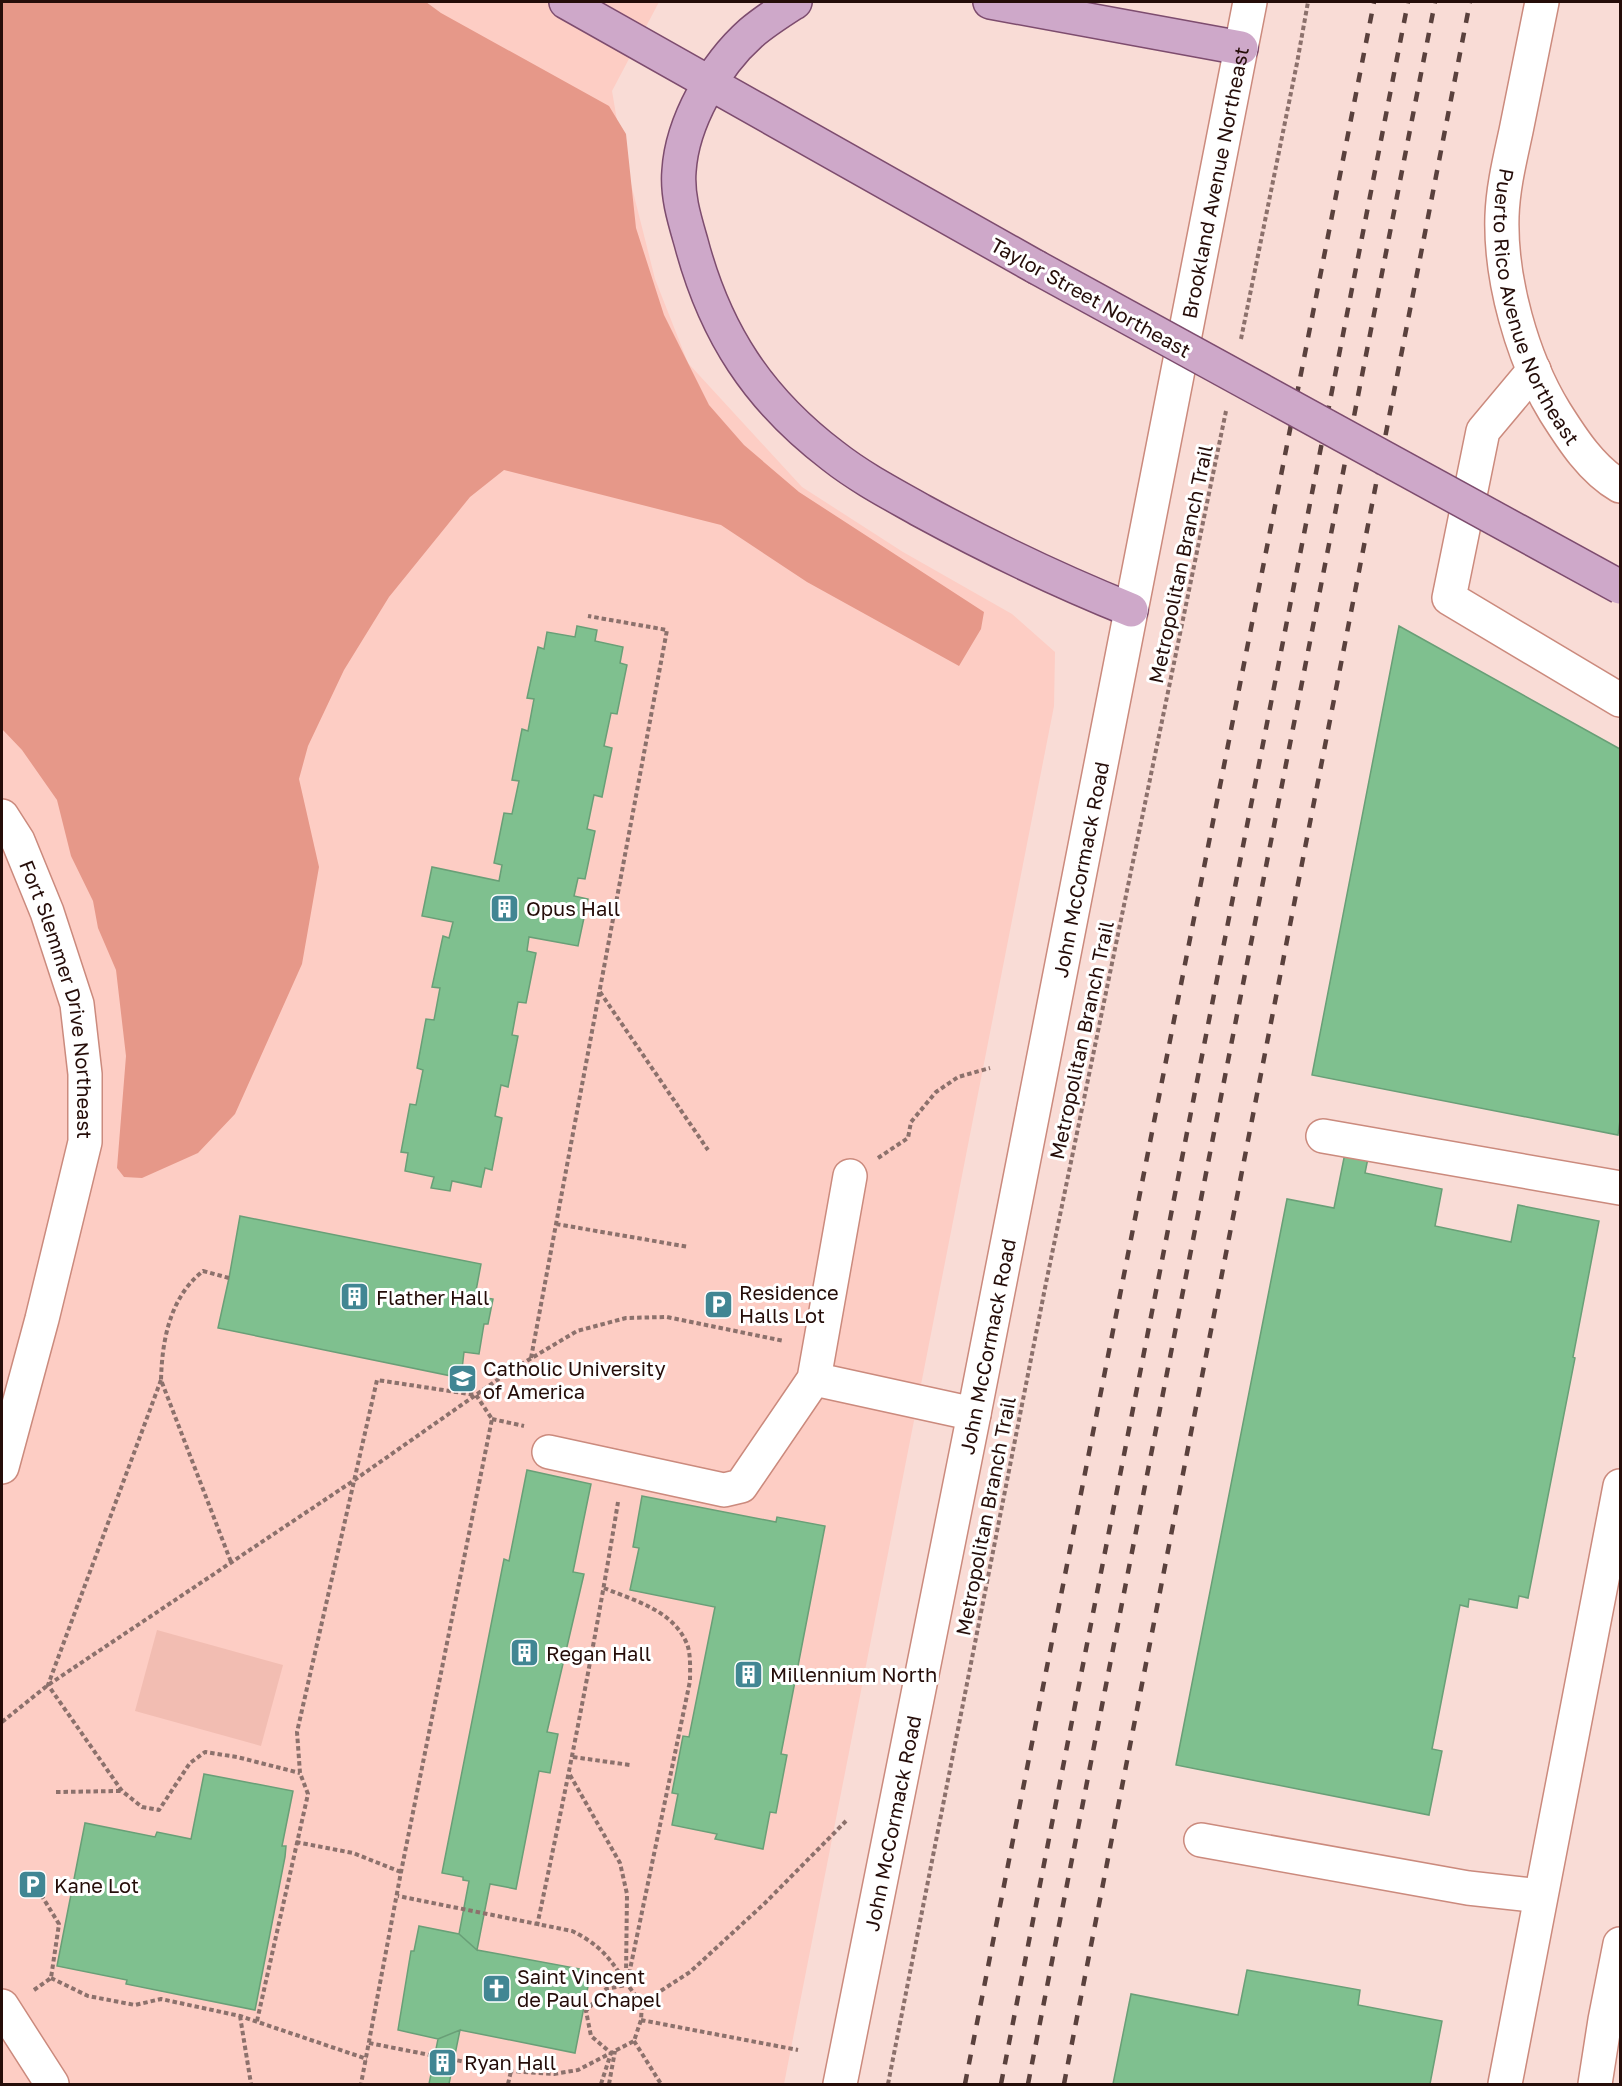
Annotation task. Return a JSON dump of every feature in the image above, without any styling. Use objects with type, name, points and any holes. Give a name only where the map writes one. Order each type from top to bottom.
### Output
[{"type":"main road","name":"Taylor Street Northeast","points":[[566,2],[1036,267],[1620,587]]},
{"type":"main road","points":[[795,2],[750,34],[709,84],[689,125],[679,169],[680,200],[693,251],[711,301],[743,365],[766,394],[804,433],[846,466],[877,486],[1000,553],[1131,610]]},
{"type":"main road","points":[[990,2],[1241,48]]},
{"type":"street","name":"Brookland Avenue Northeast","points":[[1131,610],[1250,2]]},
{"type":"street","name":"Puerto Rico Avenue Northeast","points":[[1542,2],[1506,181],[1502,217],[1504,251],[1511,294],[1522,337],[1534,370],[1552,406],[1584,455],[1620,486]]},
{"type":"street","points":[[1534,370],[1483,431],[1449,598],[1620,700]]},
{"type":"street","name":"John McCormack Road","points":[[840,2085],[1131,610]]},
{"type":"street","name":"Fort Slemmer Drive Northeast","points":[[2,816],[18,841],[47,912],[77,1004],[85,1074],[85,1142],[42,1319],[2,1467]]},
{"type":"street","points":[[1323,1136],[1620,1188]]},
{"type":"street","points":[[549,1452],[724,1490],[741,1486],[817,1365],[850,1176]]},
{"type":"street","points":[[817,1365],[974,1414]]},
{"type":"street","points":[[1504,2085],[1620,1486]]},
{"type":"street","points":[[1201,1840],[1468,1888],[1540,1896]]},
{"type":"street","points":[[1595,2085],[1620,1944]]},
{"type":"street","points":[[2,2006],[52,2085]]},
{"type":"path","points":[[1240,342],[1298,63],[1308,2]]},
{"type":"path","name":"Metropolitan Branch Trail","points":[[888,2085],[1044,1294],[1229,400]]},
{"type":"path","points":[[531,1358],[667,630],[588,616]]},
{"type":"path","points":[[600,992],[708,1150]]},
{"type":"path","points":[[850,1176],[908,1138],[911,1122],[936,1092],[958,1077],[990,1068]]},
{"type":"path","points":[[556,1224],[689,1247]]},
{"type":"path","points":[[48,1685],[161,1380],[166,1330],[177,1303],[190,1281],[203,1271],[229,1278]]},
{"type":"path","points":[[2,1722],[48,1685],[353,1481],[531,1358],[577,1331],[626,1318],[668,1317],[817,1365]]},
{"type":"path","points":[[161,1380],[231,1562]]},
{"type":"path","points":[[257,2021],[308,1794],[300,1773],[297,1732],[377,1380],[476,1395],[492,1419],[401,1872],[362,2085]]},
{"type":"path","points":[[537,1926],[570,1775],[618,1500]]},
{"type":"path","points":[[604,1588],[658,1610],[674,1624],[688,1645],[690,1681],[626,1985]]},
{"type":"path","points":[[48,1685],[122,1791],[142,1807],[159,1809],[190,1762],[205,1752],[237,1757],[300,1773]]},
{"type":"path","points":[[573,1757],[630,1765]]},
{"type":"path","points":[[570,1775],[620,1863],[627,1894],[626,1985]]},
{"type":"path","points":[[56,1792],[122,1791]]},
{"type":"path","points":[[642,2003],[690,1972],[765,1903],[846,1821]]},
{"type":"path","points":[[296,1842],[353,1853],[401,1872]]},
{"type":"path","points":[[33,1991],[51,1978],[59,1924],[40,1893]]},
{"type":"path","points":[[369,2043],[511,2071],[554,2074],[578,2070],[634,2041],[642,2020],[642,2003],[626,1985],[606,1953],[591,1940],[572,1931],[537,1926],[398,1896]]},
{"type":"path","points":[[51,1978],[88,1996],[135,2005],[160,1998],[240,2016],[367,2059]]},
{"type":"path","points":[[613,2052],[591,2036],[586,2011],[606,1989],[626,1985]]},
{"type":"path","points":[[240,2016],[251,2085]]},
{"type":"path","points":[[642,2020],[798,2050]]},
{"type":"path","points":[[634,2041],[661,2085]]},
{"type":"path","points":[[601,2085],[613,2052]]},
{"type":"path","points":[[609,2085],[613,2052]]},
{"type":"path","points":[[508,2085],[511,2071]]},
{"type":"shaded area","name":"Catholic University of America","points":[[2,2],[659,2],[612,91],[621,144],[655,279],[688,363],[802,487],[903,552],[1012,614],[1055,652],[1054,706],[784,2084],[2,2084]]},
{"type":"shaded area","points":[[2,2],[426,2],[441,13],[609,106],[626,134],[636,228],[664,315],[709,405],[744,445],[799,492],[984,612],[981,629],[959,666],[807,582],[721,525],[504,470],[470,497],[389,597],[344,670],[308,746],[299,779],[319,867],[302,964],[235,1114],[198,1153],[142,1178],[124,1177],[117,1168],[126,1056],[116,970],[98,928],[93,901],[71,856],[57,800],[22,750],[2,729]]},
{"type":"shaded area","points":[[157,1630],[283,1665],[261,1746],[135,1711]]},
{"type":"building","name":"Opus Hall","points":[[577,626],[597,630],[595,641],[623,647],[620,663],[627,665],[617,714],[611,713],[604,746],[612,748],[602,797],[594,795],[587,829],[595,831],[585,879],[578,878],[574,896],[588,899],[578,946],[529,937],[527,951],[536,953],[526,1003],[518,1002],[512,1035],[518,1036],[508,1087],[501,1085],[495,1116],[502,1118],[492,1170],[485,1168],[481,1187],[452,1181],[450,1191],[431,1188],[434,1177],[405,1171],[408,1153],[401,1152],[410,1104],[416,1105],[423,1070],[417,1068],[426,1019],[434,1020],[440,988],[432,987],[443,936],[449,938],[453,922],[422,916],[432,867],[499,881],[502,865],[494,863],[504,813],[512,814],[519,781],[512,780],[522,729],[528,731],[534,699],[527,698],[538,647],[544,649],[547,632],[575,637]]},
{"type":"building","points":[[1399,626],[1620,749],[1620,1120],[1618,1135],[1312,1075]]},
{"type":"building","points":[[1345,1153],[1368,1158],[1365,1173],[1442,1189],[1435,1226],[1511,1242],[1518,1205],[1599,1221],[1528,1598],[1519,1596],[1517,1608],[1469,1599],[1468,1607],[1460,1605],[1432,1749],[1442,1751],[1429,1815],[1176,1765],[1287,1199],[1334,1208]]},
{"type":"building","name":"Flather Hall","points":[[240,1216],[481,1264],[475,1296],[493,1299],[488,1324],[484,1324],[479,1354],[464,1352],[461,1378],[218,1328]]},
{"type":"building","name":"Regan Hall","points":[[527,1470],[591,1484],[573,1572],[584,1574],[547,1732],[558,1734],[550,1773],[539,1771],[516,1889],[490,1884],[477,1950],[459,1934],[469,1881],[463,1880],[463,1877],[442,1873],[504,1559],[509,1561]]},
{"type":"building","name":"Millennium North","points":[[642,1496],[776,1522],[777,1517],[825,1526],[781,1754],[787,1755],[776,1813],[770,1812],[763,1849],[715,1839],[717,1834],[672,1825],[678,1794],[672,1793],[683,1736],[689,1737],[715,1607],[630,1590],[639,1548],[633,1547]]},
{"type":"building","points":[[204,1774],[293,1791],[282,1846],[286,1846],[285,1857],[255,2010],[126,1984],[127,1980],[57,1966],[85,1823],[155,1837],[157,1832],[191,1839]]},
{"type":"building","name":"Saint Vincent de Paul Chapel","points":[[419,1926],[459,1934],[477,1950],[591,1971],[575,2053],[460,2030],[438,2039],[398,2030],[411,1951],[414,1951]]},
{"type":"building","points":[[1247,1970],[1360,1990],[1358,2005],[1442,2021],[1430,2084],[1113,2084],[1131,1994],[1238,2015]]},
{"type":"building","name":"Ryan Hall","points":[[460,2030],[449,2084],[429,2084],[438,2039]]},
{"type":"railway","points":[[965,2084],[1374,2]]},
{"type":"railway","points":[[1001,2084],[1408,2]]},
{"type":"railway","points":[[1028,2084],[1435,2]]},
{"type":"railway","points":[[1064,2084],[1470,2]]},
{"type":"place","name":"Opus Hall","points":[[505,908]]},
{"type":"place","name":"Flather Hall","points":[[355,1297]]},
{"type":"place","name":"Residence Halls Lot","points":[[718,1304]]},
{"type":"place","name":"Catholic University of America","points":[[462,1379]]},
{"type":"place","name":"Regan Hall","points":[[525,1653]]},
{"type":"place","name":"Millennium North","points":[[749,1674]]},
{"type":"place","name":"Kane Lot","points":[[33,1885]]},
{"type":"place","name":"Saint Vincent de Paul Chapel","points":[[496,1988]]},
{"type":"place","name":"Ryan Hall","points":[[443,2062]]}]
